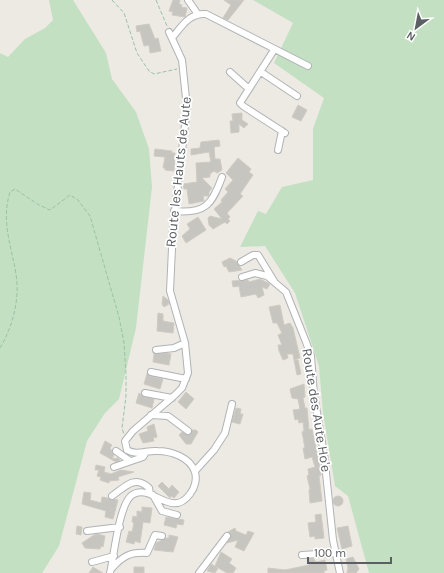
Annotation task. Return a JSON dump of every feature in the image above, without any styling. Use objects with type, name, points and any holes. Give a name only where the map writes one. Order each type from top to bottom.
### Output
[{"type":"street","points":[[188,0],[197,13]]},
{"type":"street","points":[[171,35],[197,13],[206,14],[308,66]]},
{"type":"street","name":"Route les Hauts de Aute","points":[[171,35],[182,60],[187,108],[174,211],[170,291],[185,343],[188,373],[186,379]]},
{"type":"street","points":[[274,50],[240,103],[284,132],[278,150]]},
{"type":"street","points":[[230,72],[249,89]]},
{"type":"street","points":[[261,72],[297,96]]},
{"type":"street","points":[[174,211],[203,209],[208,205],[222,177]]},
{"type":"street","points":[[241,262],[258,254],[274,281]]},
{"type":"street","name":"Route des Aute Ho'e","points":[[242,277],[250,274],[260,274],[274,281],[286,292],[311,356],[314,395],[326,464],[335,553],[340,573]]},
{"type":"street","points":[[156,350],[174,348],[185,343]]},
{"type":"street","points":[[111,571],[124,506],[129,498],[138,492],[172,503],[185,500],[193,490],[196,482],[195,471],[188,462],[178,455],[156,451],[130,452],[125,446],[126,438],[172,398],[182,388],[186,379],[151,372]]},
{"type":"street","points":[[145,393],[172,398]]},
{"type":"street","points":[[195,471],[214,450],[225,433],[232,404]]},
{"type":"street","points":[[151,416],[168,416],[188,431]]},
{"type":"street","points":[[116,452],[130,461]]},
{"type":"street","points":[[114,467],[122,466],[130,461],[142,457],[146,452]]},
{"type":"street","points":[[112,496],[123,486],[135,482],[146,485],[162,511],[177,515]]},
{"type":"street","points":[[87,531],[120,527]]},
{"type":"street","points":[[111,571],[125,555],[131,553],[147,553],[155,535],[162,536]]},
{"type":"street","points":[[199,573],[227,536]]},
{"type":"street","points":[[302,555],[335,553]]},
{"type":"street","points":[[315,557],[326,554]]},
{"type":"street","points":[[92,562],[114,556]]},
{"type":"path","points":[[112,0],[124,13],[137,54],[149,71],[154,74],[169,70],[183,69]]},
{"type":"path","points":[[156,0],[171,35]]},
{"type":"path","points":[[0,348],[12,321],[16,288],[16,272],[5,218],[10,192],[15,189],[39,206],[50,210],[66,197],[70,195],[75,197],[90,216],[119,317],[125,358],[126,396],[122,428],[126,438]]},
{"type":"green space","points":[[49,0],[73,0],[106,53],[112,79],[136,112],[149,149],[152,187],[136,328],[119,399],[105,413],[87,441],[59,546],[42,573],[0,573],[0,53],[8,57],[25,39],[45,28],[53,20]]},
{"type":"green space","points":[[253,0],[444,0],[444,573],[369,573],[348,496],[335,486],[323,413],[319,366],[295,293],[265,246],[240,247],[258,211],[266,214],[282,187],[313,180],[313,129],[324,98],[274,63],[293,23]]},
{"type":"building","points":[[173,0],[180,0],[179,4],[182,5],[181,7],[187,8],[185,17],[172,15],[173,12],[169,11]]},
{"type":"building","points":[[224,0],[244,0],[228,20],[223,18],[231,5]]},
{"type":"building","points":[[149,24],[155,39],[158,38],[161,51],[150,53],[149,45],[144,46],[140,31],[137,32],[136,26]]},
{"type":"building","points":[[298,105],[307,110],[301,121],[292,117]]},
{"type":"building","points":[[242,113],[242,120],[248,124],[244,128],[239,124],[239,132],[231,133],[230,121],[233,121],[232,114]]},
{"type":"building","points":[[219,140],[220,146],[214,147],[215,159],[220,159],[222,170],[217,173],[214,171],[210,174],[210,177],[202,178],[212,188],[209,192],[209,196],[203,196],[204,201],[189,204],[187,189],[184,189],[183,184],[197,182],[196,163],[211,162],[209,152],[191,155],[191,149],[200,148],[201,142]]},
{"type":"building","points":[[155,149],[172,151],[172,153],[175,153],[174,171],[165,170],[165,168],[163,168],[165,157],[154,156]]},
{"type":"building","points":[[238,158],[251,169],[249,172],[253,175],[240,194],[243,196],[227,213],[230,217],[228,219],[230,221],[227,224],[225,222],[213,229],[209,225],[208,218],[210,216],[222,219],[214,209],[222,202],[221,200],[228,192],[225,189],[233,180],[226,173]]},
{"type":"building","points":[[198,217],[206,230],[186,243],[182,236],[190,229],[187,224]]},
{"type":"building","points":[[230,258],[236,261],[242,270],[229,272],[226,266],[224,267],[222,262]]},
{"type":"building","points":[[260,279],[270,284],[267,289],[262,287],[264,295],[258,298],[256,294],[241,297],[239,286],[233,287],[232,281],[248,280],[249,282]]},
{"type":"building","points":[[163,296],[168,300],[169,304],[164,307],[162,304]]},
{"type":"building","points":[[280,305],[284,325],[290,323],[293,328],[300,358],[294,360],[293,354],[287,354],[288,358],[283,360],[279,351],[278,345],[282,345],[278,335],[282,333],[277,323],[273,323],[269,307]]},
{"type":"building","points":[[158,313],[163,314],[163,321],[174,323],[173,333],[157,331]]},
{"type":"building","points":[[154,354],[171,354],[169,365],[153,362]]},
{"type":"building","points":[[294,360],[298,360],[301,374],[297,375]]},
{"type":"building","points":[[147,374],[163,379],[160,389],[144,384]]},
{"type":"building","points":[[304,384],[305,397],[303,398],[305,408],[307,408],[309,430],[312,429],[321,475],[319,476],[322,501],[310,503],[310,489],[307,476],[309,475],[308,469],[315,467],[312,457],[305,459],[303,448],[305,448],[302,432],[304,431],[303,422],[299,423],[298,419],[295,420],[293,410],[300,409],[298,399],[292,398],[290,389]]},
{"type":"building","points":[[186,392],[194,399],[186,409],[178,402]]},
{"type":"building","points":[[139,393],[144,397],[154,399],[152,408],[136,403]]},
{"type":"building","points":[[236,408],[241,409],[240,414],[243,414],[240,424],[232,422]]},
{"type":"building","points":[[154,424],[157,437],[153,438],[154,441],[143,443],[139,434],[148,431],[147,427]]},
{"type":"building","points":[[192,430],[196,430],[198,432],[191,444],[186,444],[179,435],[182,432],[190,435]]},
{"type":"building","points":[[105,441],[112,445],[110,448],[114,455],[112,459],[118,458],[120,460],[116,462],[100,453]]},
{"type":"building","points":[[96,465],[105,467],[104,472],[111,474],[121,470],[134,472],[118,477],[119,480],[109,481],[109,483],[100,480],[101,477],[97,476],[99,470],[95,470]]},
{"type":"building","points":[[162,482],[169,489],[172,485],[179,492],[174,498],[171,496],[170,498],[158,486]]},
{"type":"building","points":[[84,492],[91,493],[90,500],[101,503],[102,497],[118,500],[113,519],[105,517],[106,511],[82,504]]},
{"type":"building","points":[[336,496],[340,496],[343,501],[340,506],[336,506],[333,503],[333,499]]},
{"type":"building","points":[[142,507],[152,508],[150,523],[143,522],[140,543],[135,541],[134,544],[126,542],[129,531],[132,532],[134,523],[132,522],[133,516],[137,517],[137,511],[142,512]]},
{"type":"building","points":[[321,514],[324,538],[315,539],[315,536],[310,537],[308,523],[316,522],[315,515]]},
{"type":"building","points":[[166,517],[184,520],[183,525],[177,524],[176,528],[164,525]]},
{"type":"building","points":[[77,526],[82,527],[81,535],[76,534]]},
{"type":"building","points":[[348,526],[352,546],[342,549],[337,528]]},
{"type":"building","points":[[235,528],[236,531],[246,535],[248,531],[254,533],[244,551],[235,547],[238,540],[227,543],[231,536],[228,532]]},
{"type":"building","points":[[98,534],[105,536],[103,547],[101,546],[100,549],[85,548],[82,543]]},
{"type":"building","points":[[169,535],[178,537],[173,552],[154,550],[156,543],[169,538]]},
{"type":"building","points":[[221,552],[232,559],[229,563],[236,568],[233,573],[227,573],[215,566]]},
{"type":"building","points":[[353,557],[359,569],[356,573],[347,573],[348,568],[346,559]]},
{"type":"building","points":[[308,559],[314,559],[316,562],[325,560],[327,570],[324,571],[324,573],[268,573],[268,568],[285,570],[309,565]]},
{"type":"building","points":[[211,564],[218,568],[215,573],[207,571]]},
{"type":"building","points":[[93,567],[103,573],[89,573]]},
{"type":"building","points":[[134,567],[144,567],[144,573],[134,573]]}]
